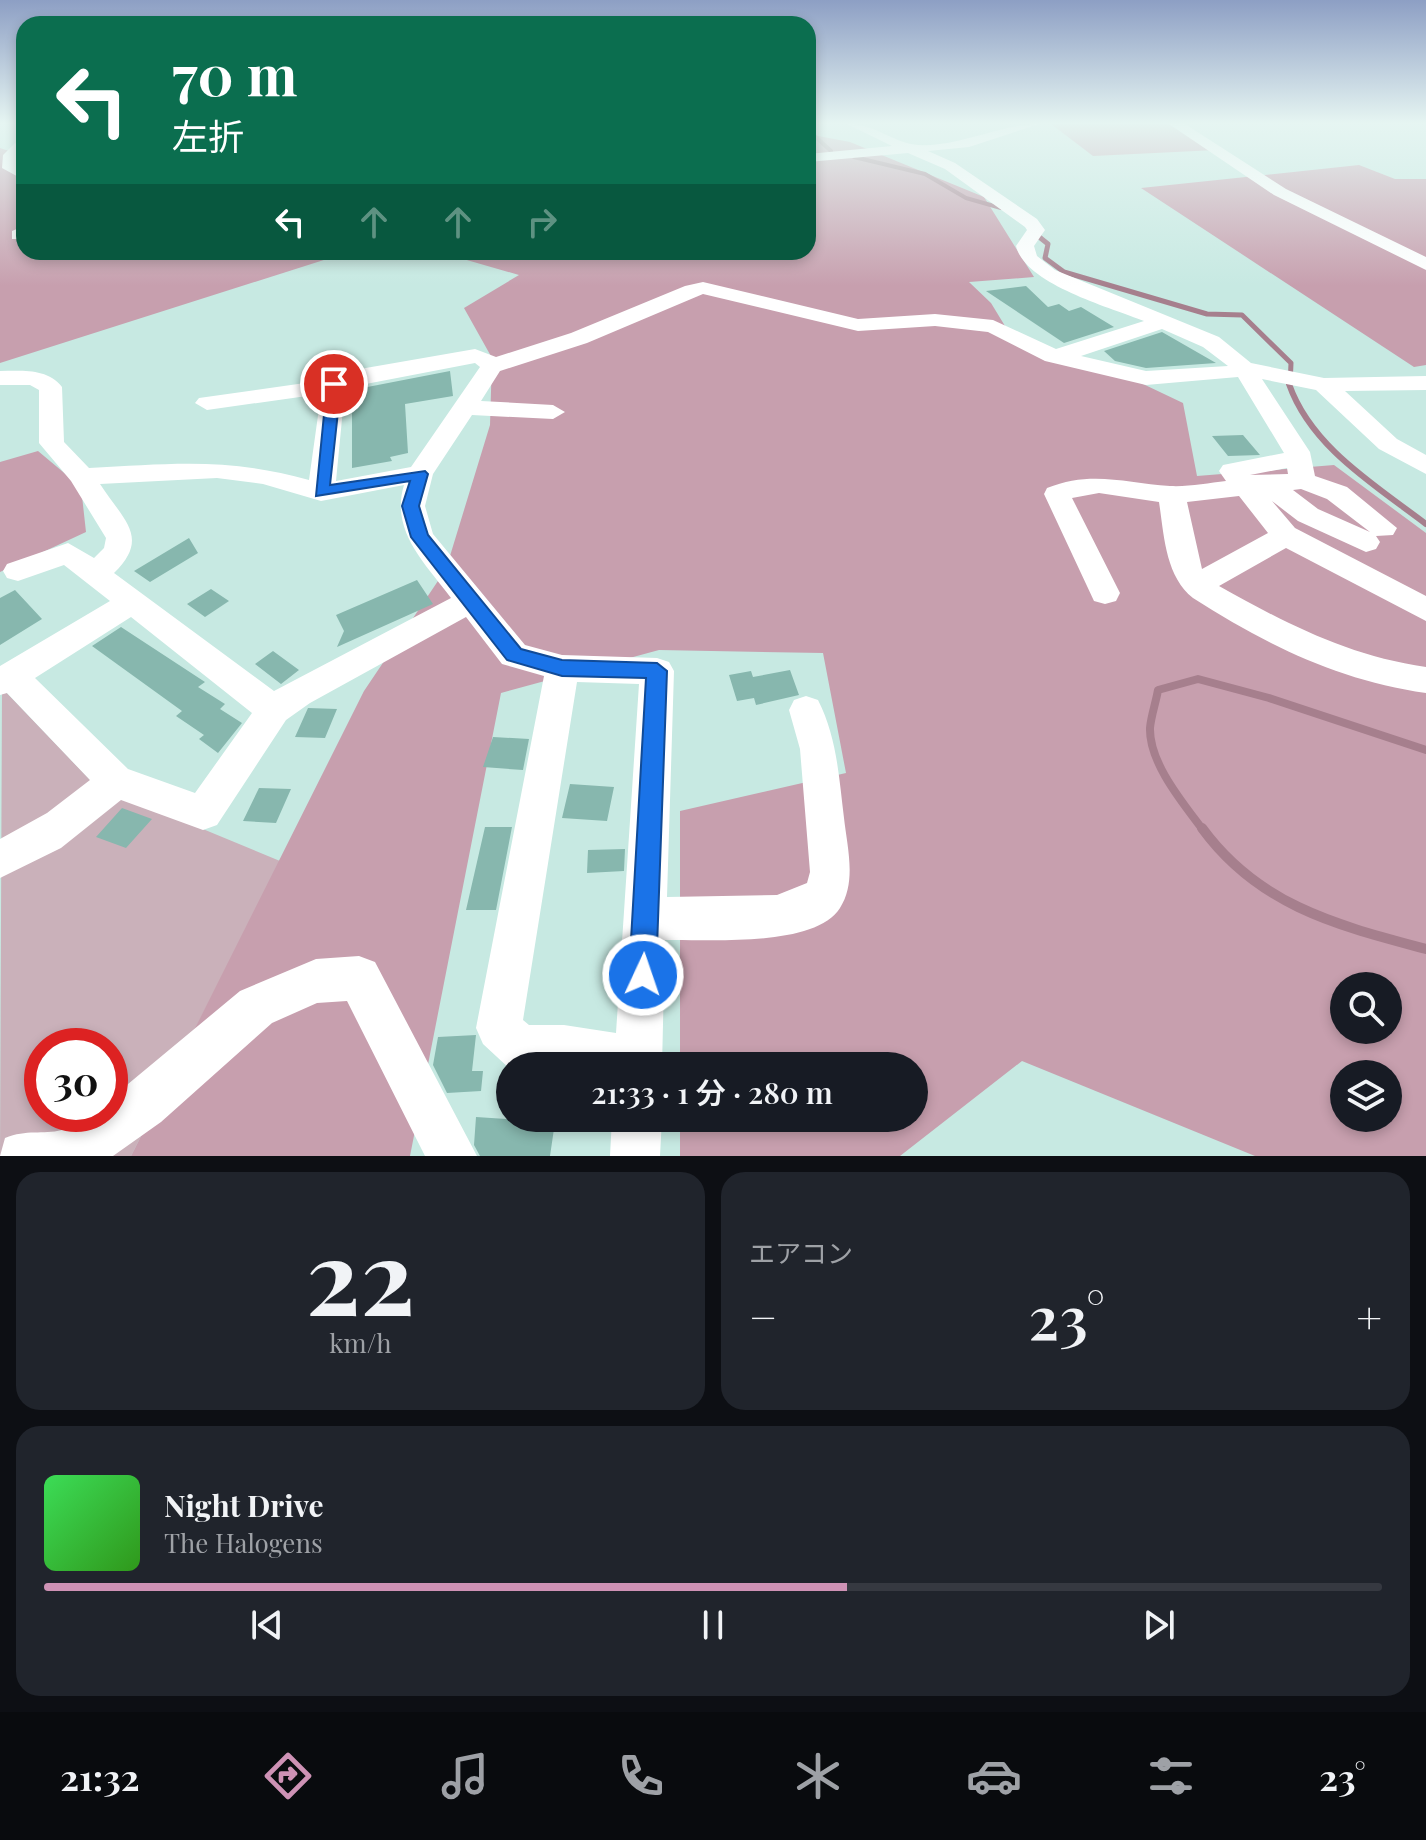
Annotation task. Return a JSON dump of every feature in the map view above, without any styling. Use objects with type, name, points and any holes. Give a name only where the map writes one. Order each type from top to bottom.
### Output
[{"type":"street","points":[[967,178],[1031,223],[1036,230],[1025,246],[1028,258],[1048,274],[1211,342],[1244,368],[1284,429],[1300,470]]},
{"type":"street","points":[[1259,178],[1280,192],[1426,264]]},
{"type":"street","points":[[639,1052],[657,671],[562,668],[514,655],[420,537],[411,506],[420,474],[492,366],[579,338],[703,288],[858,325],[935,320],[993,326],[1053,356],[1146,378],[1226,374],[1244,368],[1324,385],[1426,383]]},
{"type":"street","points":[[1053,356],[1114,340],[1163,321]]},
{"type":"street","points":[[207,403],[334,384],[360,376],[475,356],[485,358],[492,366]]},
{"type":"street","points":[[0,378],[35,378],[50,387],[52,443],[82,477],[120,538],[118,552],[95,574]]},
{"type":"street","points":[[321,492],[334,384]]},
{"type":"street","points":[[1324,385],[1388,444],[1426,466]]},
{"type":"street","points":[[465,407],[553,412]]},
{"type":"street","points":[[82,477],[217,470],[265,476],[321,492],[420,474]]},
{"type":"street","points":[[1105,593],[1057,494],[1069,487],[1110,486],[1172,495],[1258,486],[1300,470]]},
{"type":"street","points":[[1300,470],[1337,493],[1374,535],[1308,515],[1258,486],[1232,471],[1300,470]]},
{"type":"street","points":[[1258,486],[1285,535],[1426,610]]},
{"type":"street","points":[[1172,495],[1187,567],[1197,584],[1274,634],[1314,654],[1397,677],[1426,680]]},
{"type":"street","points":[[1197,584],[1257,554],[1285,535]]},
{"type":"street","points":[[18,571],[68,553],[274,710]]},
{"type":"street","points":[[132,602],[6,679],[115,781],[203,813],[274,710],[298,693],[469,602]]},
{"type":"street","points":[[562,668],[499,1028],[520,1050],[547,1045],[568,1052]]},
{"type":"street","points":[[646,919],[777,916],[810,907],[825,895],[830,872],[818,749],[806,710]]},
{"type":"street","points":[[0,859],[36,844],[84,810],[115,781]]},
{"type":"street","points":[[23,1156],[71,1155],[144,1105],[256,1007],[316,981],[359,978],[452,1156]]},
{"type":"street","points":[[635,1156],[636,1132]]},
{"type":"shaded area","points":[[0,178],[16,178],[16,260],[324,260],[0,363]]},
{"type":"shaded area","points":[[816,178],[938,178],[984,197],[1034,277],[969,282],[991,303],[1005,326],[1049,357],[1122,374],[1183,403],[1197,476],[1334,465],[1426,533],[1426,1156],[1255,1156],[1022,1061],[900,1156],[680,1156],[680,1132],[928,1132],[928,1052],[680,1052],[680,811],[846,773],[823,653],[659,650],[501,693],[410,1156],[131,1156],[364,691],[446,569],[490,425],[492,358],[464,308],[519,275],[467,260],[816,260]]},
{"type":"shaded area","points":[[1236,178],[1426,179],[1426,365],[1414,367],[1141,188]]},
{"type":"shaded area","points":[[38,451],[81,487],[86,532],[0,572],[0,462]]},
{"type":"shaded area","points":[[2,688],[94,784],[280,861],[131,1156],[0,1156]]},
{"type":"building","points":[[1026,286],[1048,307],[1059,304],[1069,311],[1081,307],[1114,327],[1064,343],[986,291]]},
{"type":"building","points":[[1162,332],[1216,363],[1146,368],[1115,361],[1104,351]]},
{"type":"building","points":[[450,371],[453,396],[405,404],[408,453],[390,457],[392,461],[352,468],[352,390]]},
{"type":"building","points":[[1243,435],[1260,455],[1228,456],[1212,436]]},
{"type":"building","points":[[189,538],[198,553],[150,582],[134,571]]},
{"type":"building","points":[[417,580],[433,604],[337,647],[344,631],[336,615]]},
{"type":"building","points":[[211,589],[229,601],[205,617],[187,604]]},
{"type":"building","points":[[15,590],[42,619],[0,645],[0,598]]},
{"type":"building","points":[[121,627],[205,682],[198,687],[225,704],[220,709],[242,723],[218,753],[199,739],[204,735],[176,716],[182,711],[92,646]]},
{"type":"building","points":[[273,651],[299,670],[281,684],[255,664]]},
{"type":"building","points":[[790,670],[799,695],[756,705],[754,698],[737,701],[729,675],[751,671],[753,677]]},
{"type":"building","points":[[308,708],[337,709],[325,738],[295,737]]},
{"type":"building","points":[[493,737],[529,739],[523,770],[483,767]]},
{"type":"building","points":[[570,784],[614,787],[607,821],[562,818]]},
{"type":"building","points":[[259,788],[291,789],[276,823],[243,821]]},
{"type":"building","points":[[122,808],[152,819],[126,848],[96,837]]},
{"type":"building","points":[[485,827],[512,827],[496,910],[466,910]]},
{"type":"building","points":[[625,849],[624,871],[587,873],[588,850]]},
{"type":"building","points":[[476,1035],[472,1071],[483,1071],[481,1091],[447,1093],[433,1065],[438,1037]]},
{"type":"building","points":[[476,1117],[496,1118],[496,1132],[554,1132],[550,1156],[480,1156],[474,1145]]},
{"type":"waterway","points":[[932,178],[966,198],[1001,208]]},
{"type":"waterway","points":[[1033,232],[1041,238]]},
{"type":"waterway","points":[[1038,236],[1048,244],[1045,258],[1064,272],[1207,314],[1242,315],[1291,363],[1290,386]]},
{"type":"waterway","points":[[1289,384],[1299,407],[1329,446],[1366,479],[1426,524]]},
{"type":"waterway","points":[[1203,830],[1177,795],[1155,755],[1150,728],[1158,690],[1198,679],[1269,698],[1426,750]]},
{"type":"waterway","points":[[1202,828],[1224,855],[1274,894],[1331,921],[1426,949]]},
{"type":"route","points":[[334,384],[321,492],[420,474],[411,506],[420,537],[514,655],[562,668],[657,671],[643,975]]}]
